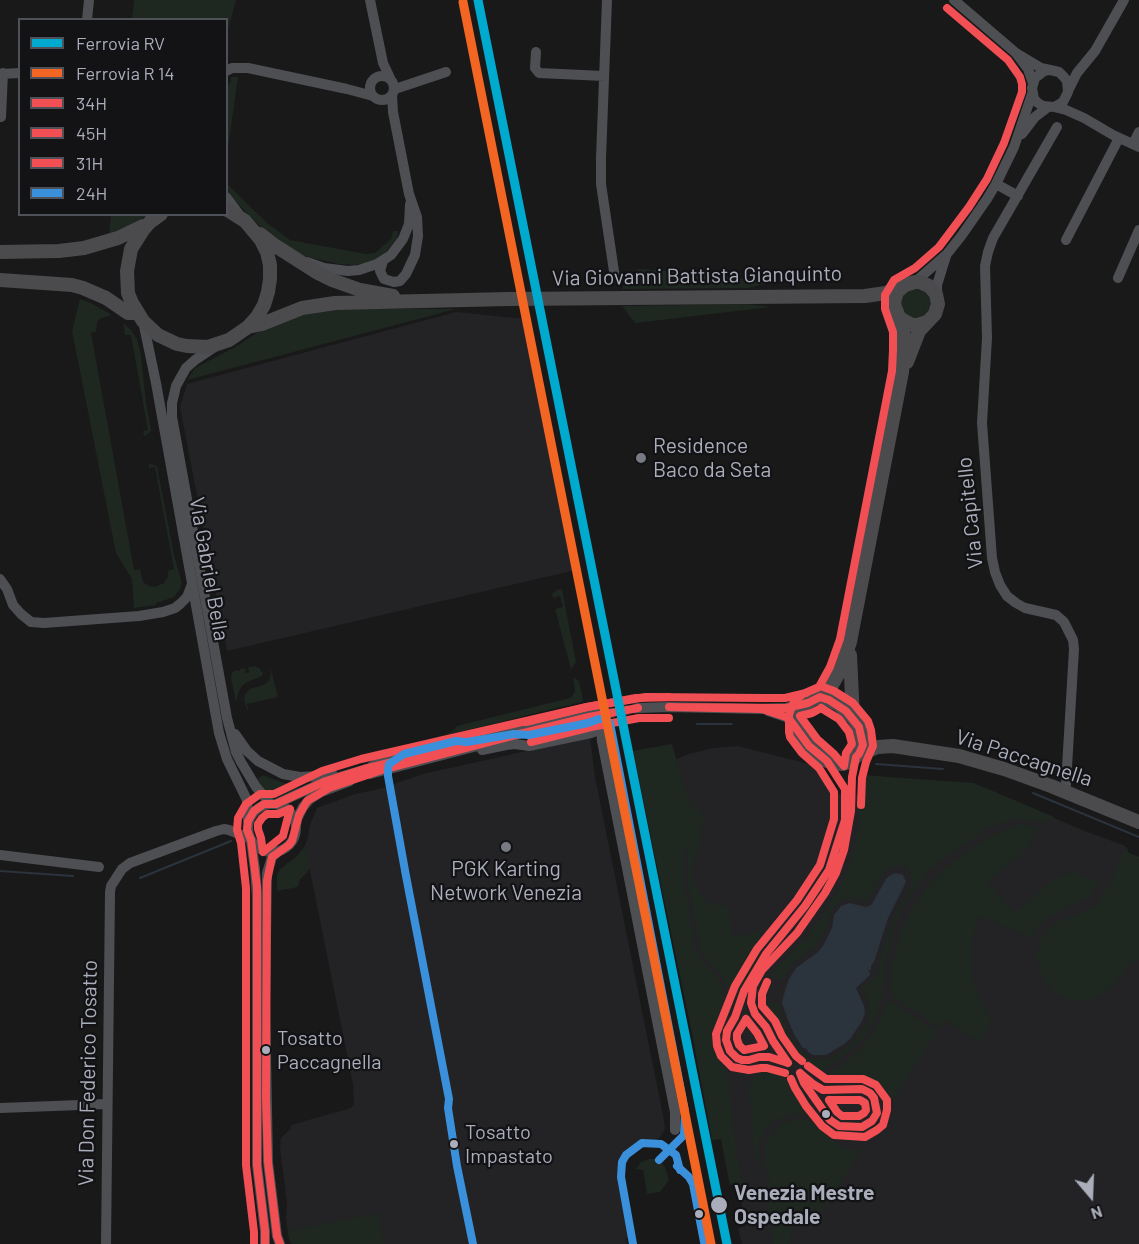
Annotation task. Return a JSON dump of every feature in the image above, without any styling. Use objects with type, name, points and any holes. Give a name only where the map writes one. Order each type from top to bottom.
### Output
[{"type":"main road","points":[[155,218],[136,239],[128,260],[128,292],[140,317],[158,335],[177,344],[197,347],[218,345],[239,335],[257,317],[264,305],[270,279],[267,252],[261,240],[241,217],[228,210]]},
{"type":"main road","points":[[0,252],[59,251],[84,248],[129,234],[155,218]]},
{"type":"main road","name":"Via Giovanni Battista Gianquinto","points":[[253,229],[318,273],[346,285],[378,294],[422,301]]},
{"type":"main road","points":[[0,280],[72,285],[106,298],[128,313],[140,317]]},
{"type":"main road","points":[[850,642],[856,723],[863,745],[859,754],[850,762],[835,764],[827,761],[809,746],[799,731],[799,716],[802,708],[826,695],[840,671],[850,642],[902,372],[903,330],[894,302],[901,288],[910,283],[920,282],[929,286],[936,294],[938,304],[935,314],[919,331],[902,372]]},
{"type":"main road","name":"Via Giovanni Battista Gianquinto","points":[[248,327],[262,324],[302,308],[323,304],[438,300],[865,296],[886,292],[910,283]]},
{"type":"main road","name":"Via Giovanni Battista Gianquinto","points":[[865,296],[883,300],[898,315]]},
{"type":"main road","points":[[898,315],[912,325],[927,322]]},
{"type":"main road","points":[[814,700],[829,700],[839,705],[856,723]]},
{"type":"main road","name":"Via Paccagnella","points":[[856,723],[869,736],[893,746]]},
{"type":"main road","name":"Via Paccagnella","points":[[859,754],[878,747],[893,746],[959,756],[1004,769],[1139,822]]},
{"type":"street","points":[[87,18],[89,0]]},
{"type":"street","points":[[370,0],[383,63],[385,89],[392,110],[418,228],[417,245],[410,266],[400,281],[390,282],[384,279],[380,268],[383,261]]},
{"type":"street","points":[[607,0],[600,158],[601,184],[615,278]]},
{"type":"street","points":[[954,0],[1016,53],[1041,68],[1054,71],[1067,81],[1075,108],[1084,118]]},
{"type":"street","points":[[1051,107],[1063,102],[1081,68],[1095,51],[1124,0]]},
{"type":"street","points":[[536,52],[535,68],[539,73],[604,76]]},
{"type":"street","points":[[1016,53],[1028,69],[1038,103],[1066,110],[1136,146],[1139,132]]},
{"type":"street","points":[[228,70],[248,68],[358,91],[385,89],[446,72]]},
{"type":"street","points":[[1032,88],[1039,74],[1081,68]]},
{"type":"street","points":[[2,117],[1,74],[18,73]]},
{"type":"street","name":"Via Giovanni Battista Gianquinto","points":[[1014,147],[1032,88]]},
{"type":"street","name":"Via Giovanni Battista Gianquinto","points":[[910,283],[947,254],[978,213],[996,184],[1014,147],[1032,121],[1038,114],[1051,107]]},
{"type":"street","name":"Via Capitello","points":[[1057,127],[993,238],[985,266],[987,322],[982,423],[992,558],[1000,585],[1007,596],[1025,608],[1056,615],[1064,622],[1073,640],[1066,784],[1063,791]]},
{"type":"street","points":[[1066,240],[1119,138]]},
{"type":"street","points":[[996,184],[1018,196]]},
{"type":"street","points":[[290,255],[324,268],[348,271],[359,270],[383,261],[400,245],[407,229],[410,194]]},
{"type":"street","points":[[228,200],[241,217]]},
{"type":"street","points":[[1118,278],[1139,230]]},
{"type":"street","name":"Via Giovanni Battista Gianquinto","points":[[937,299],[939,278],[947,254]]},
{"type":"street","points":[[0,286],[48,283]]},
{"type":"street","name":"Via Gabriel Bella","points":[[140,317],[156,383],[219,733],[226,759],[247,800],[248,821]]},
{"type":"street","name":"Via Gabriel Bella","points":[[218,345],[186,368],[176,386],[172,417],[228,723],[236,752],[244,768],[255,787],[273,803]]},
{"type":"street","points":[[1,582],[13,605],[21,614],[31,622],[44,623],[150,615],[175,608],[187,597],[193,584]]},
{"type":"street","points":[[175,608],[192,614],[200,622]]},
{"type":"street","points":[[638,708],[786,708],[814,700]]},
{"type":"street","points":[[368,768],[382,761],[478,735],[595,708],[600,709],[604,715],[605,722],[601,729],[591,734],[529,746],[515,744],[466,753],[458,752]]},
{"type":"street","points":[[762,709],[786,717],[799,731]]},
{"type":"street","points":[[265,1244],[257,1165],[257,897],[255,869],[247,830],[250,815],[259,807],[326,781],[368,768],[589,717]]},
{"type":"street","name":"Via Gabriel Bella","points":[[228,723],[240,742],[258,761],[283,774],[300,777],[320,776],[352,767],[368,768]]},
{"type":"street","points":[[601,729],[675,1112],[675,1131]]},
{"type":"street","points":[[280,1244],[268,1162],[265,1032],[267,873],[272,857],[292,841],[297,819],[303,807],[309,799],[321,792],[382,770],[528,732]]},
{"type":"street","points":[[273,803],[288,809],[296,825]]},
{"type":"street","name":"Via Don Federico Tosatto","points":[[106,1244],[111,886],[122,869],[130,863],[220,829],[229,830],[250,839]]},
{"type":"street","points":[[250,839],[257,847],[265,851],[279,851]]},
{"type":"street","points":[[0,855],[99,867]]},
{"type":"street","points":[[0,1108],[107,1104]]},
{"type":"shaded area","points":[[134,0],[236,0],[228,30],[228,18],[132,18]]},
{"type":"shaded area","points":[[231,77],[238,77],[228,148],[228,86]]},
{"type":"shaded area","points":[[228,185],[267,223],[290,240],[366,254],[375,253],[392,238],[393,231],[398,231],[397,238],[386,252],[367,263],[355,265],[339,264],[297,253],[267,233],[228,194]]},
{"type":"shaded area","points":[[111,216],[147,216],[109,236]]},
{"type":"shaded area","points":[[638,269],[712,274],[768,283],[748,288],[622,289],[627,279]]},
{"type":"shaded area","points":[[916,289],[927,293],[931,304],[927,315],[916,319],[905,315],[901,304],[905,293]]},
{"type":"shaded area","points":[[80,299],[112,315],[101,318],[97,322],[96,332],[91,333],[134,570],[140,569],[143,582],[155,587],[164,583],[168,577],[168,571],[174,569],[155,467],[149,468],[149,464],[157,467],[174,555],[182,583],[174,597],[156,603],[156,605],[134,608],[132,579],[116,553],[72,331]]},
{"type":"shaded area","points":[[747,304],[771,307],[635,323],[622,306]]},
{"type":"shaded area","points":[[325,309],[456,309],[187,380],[195,368],[275,323],[299,313]]},
{"type":"shaded area","points":[[456,312],[525,319],[580,569],[227,651],[180,407],[187,384]]},
{"type":"shaded area","points":[[123,323],[137,339],[141,356],[151,430],[144,436],[143,431],[148,430],[131,335],[125,335]]},
{"type":"shaded area","points":[[562,589],[576,662],[571,669],[555,609],[563,607],[560,596],[553,598],[552,593]]},
{"type":"shaded area","points":[[248,667],[260,668],[261,672],[263,671],[262,676],[242,686],[236,702],[232,673],[245,668],[246,673],[249,673]]},
{"type":"shaded area","points":[[270,669],[278,697],[247,704],[247,710],[245,694],[250,689],[268,682],[271,675]]},
{"type":"shaded area","points":[[573,677],[579,681],[582,702],[412,744],[447,734],[457,726],[570,698],[575,691]]},
{"type":"shaded area","points":[[590,737],[595,777],[665,1129],[660,1137],[635,1152],[627,1163],[623,1192],[631,1238],[626,1239],[627,1244],[292,1244],[288,1235],[286,1218],[287,1204],[280,1147],[281,1138],[291,1128],[291,1125],[351,1108],[354,1104],[353,1084],[305,846],[317,808],[423,774]]},
{"type":"shaded area","points":[[672,744],[687,797],[704,816],[699,848],[691,869],[695,885],[708,903],[728,906],[733,937],[760,931],[759,959],[737,998],[726,1024],[729,1005],[726,985],[699,947],[688,886],[688,851],[683,851],[683,883],[695,946],[701,960],[719,980],[725,997],[720,1023],[722,1032],[720,1043],[729,1085],[736,1149],[744,1193],[740,1194],[737,1184],[730,1185],[721,1139],[712,1140],[633,751]]},
{"type":"shaded area","points":[[738,746],[809,764],[821,771],[830,781],[836,794],[861,795],[862,775],[981,786],[1082,830],[1123,845],[1129,853],[1139,857],[1139,1244],[742,1244],[738,1228],[746,1226],[738,1184],[730,1185],[721,1139],[712,1140],[645,806],[645,795],[664,764],[713,748]]},
{"type":"shaded area","points":[[263,775],[296,785],[298,789],[281,796],[270,794],[256,780]]},
{"type":"shaded area","points":[[862,775],[973,783],[1054,817],[1043,823],[1017,819],[986,829],[928,872],[912,893],[895,926],[888,950],[881,1001],[872,1026],[863,1039],[850,1051],[818,1074],[787,1044],[779,1025],[763,1008],[765,1002],[777,1004],[790,1037],[806,1057],[821,1060],[835,1056],[848,1047],[867,1022],[869,1007],[862,988],[873,980],[880,970],[881,967],[878,965],[887,936],[912,880],[906,867],[893,867],[885,872],[867,901],[844,899],[834,907],[826,929],[814,948],[795,961],[783,979],[769,977],[821,919],[843,880],[858,831]]},
{"type":"shaded area","points":[[1019,824],[1040,828],[1033,835],[1030,846],[988,882],[1014,913],[1056,877],[1073,871],[1100,882],[1084,901],[1064,908],[1045,921],[1035,931],[1032,938],[979,916],[971,945],[971,966],[977,994],[992,1022],[979,1042],[945,1020],[940,1028],[892,996],[890,990],[892,964],[901,932],[911,911],[927,887],[945,868],[986,838]]},
{"type":"shaded area","points":[[305,846],[310,868],[307,873],[300,879],[298,887],[277,891],[277,876],[280,869],[296,857]]},
{"type":"shaded area","points":[[1126,847],[1129,853],[1139,857],[1139,960],[1132,963],[1101,997],[1084,1001],[1066,999],[1053,991],[1042,977],[1037,960],[1040,941],[1053,925],[1098,903],[1110,885]]},
{"type":"shaded area","points":[[895,873],[903,875],[906,882],[888,918],[871,970],[868,970],[870,975],[856,988],[864,1006],[865,1014],[862,1021],[851,1038],[843,1045],[826,1055],[813,1055],[803,1048],[794,1034],[782,1003],[789,979],[796,968],[823,946],[832,928],[834,915],[841,906],[849,903],[869,906],[886,879]]},
{"type":"shaded area","points":[[888,1001],[937,1032],[892,1101],[886,1089],[871,1079],[856,1077],[833,1081],[824,1078],[862,1048],[877,1027]]},
{"type":"shaded area","points":[[771,1068],[782,1071],[793,1080],[818,1118],[802,1113],[794,1114],[778,1119],[769,1126],[761,1138],[758,1150],[764,1188],[754,1151],[749,1087],[751,1080],[758,1073]]},
{"type":"shaded area","points":[[792,1120],[808,1120],[819,1126],[840,1146],[862,1150],[818,1217],[800,1219],[792,1229],[789,1244],[773,1244],[767,1203],[778,1200],[775,1187],[771,1187],[765,1163],[765,1147],[767,1139],[776,1128]]},
{"type":"shaded area","points":[[657,1159],[662,1163],[669,1180],[660,1192],[647,1194],[643,1170],[636,1169],[641,1162]]},
{"type":"shaded area","points":[[378,1213],[384,1244],[292,1244],[289,1239],[288,1231]]},
{"type":"waterway","points":[[697,724],[732,724]]},
{"type":"waterway","points":[[876,764],[943,769]]},
{"type":"waterway","points":[[1033,793],[1139,837]]},
{"type":"waterway","points":[[140,878],[231,841]]},
{"type":"waterway","points":[[0,871],[73,876]]},
{"type":"tunnel","points":[[589,717],[638,708]]},
{"type":"rail line","name":"RV","points":[[478,0],[727,1244]]},
{"type":"transit line","points":[[463,2],[711,1244]]},
{"type":"transit line","name":"31H","points":[[785,1073],[767,1068],[749,1070],[732,1067],[721,1056],[716,1034],[735,986],[757,949],[797,900],[820,865],[834,819],[834,792],[819,768],[802,753],[790,737],[789,715],[794,701],[819,687],[830,667],[840,639],[892,371],[893,332],[885,309],[885,295],[894,280],[915,268],[939,247],[969,207],[987,179],[1004,143],[1022,92],[1020,77],[1008,60],[947,8]]},
{"type":"transit line","name":"31H","points":[[823,687],[853,703],[868,721],[871,730],[873,746],[862,778],[861,805]]},
{"type":"transit line","name":"31H","points":[[254,1244],[246,1165],[246,888],[241,843],[237,830],[238,818],[246,804],[260,794],[274,794],[322,771],[361,759],[587,707],[646,697],[785,698],[806,693]]},
{"type":"transit line","name":"45H","points":[[526,722],[636,698],[669,697]]},
{"type":"transit line","name":"34H","points":[[669,707],[786,708],[808,703],[820,697],[846,711],[859,727],[863,745],[856,757],[852,777],[851,811],[844,850],[836,873],[797,933],[762,970],[753,986],[751,1003],[755,1014],[766,1027],[788,1063]]},
{"type":"transit line","name":"34H","points":[[669,707],[762,709],[786,717],[809,746],[827,761],[845,789],[845,820],[829,870],[805,906],[766,954],[744,991],[735,1017],[727,1031],[726,1040],[730,1051],[737,1058],[749,1060],[769,1057],[788,1063]]},
{"type":"transit line","name":"34H","points":[[589,717],[638,708]]},
{"type":"transit line","name":"45H","points":[[821,708],[839,719],[849,732],[852,744],[846,753],[844,766],[817,739],[800,716],[821,708]]},
{"type":"transit line","name":"34H","points":[[528,732],[589,717]]},
{"type":"transit line","name":"34H","points":[[528,732],[589,717]]},
{"type":"transit line","name":"45H","points":[[531,742],[639,718],[669,718]]},
{"type":"transit line","name":"24H","points":[[473,1244],[457,1166],[448,1108],[449,1099],[388,776],[389,764],[404,754],[456,741],[467,742],[514,734],[529,735],[599,719],[605,719],[610,723],[685,1111],[684,1135],[659,1160]]},
{"type":"transit line","name":"34H","points":[[265,1244],[257,1165],[257,887],[251,840],[247,830],[248,821],[254,811],[264,804],[276,804],[326,781],[434,752],[528,732]]},
{"type":"transit line","name":"34H","points":[[280,1244],[277,1236],[268,1162],[266,1098],[267,881],[272,857],[292,841],[299,815],[307,801],[329,788],[382,770],[528,732]]},
{"type":"transit line","name":"45H","points":[[290,809],[283,836],[263,852],[258,824],[267,814],[278,814],[290,809]]},
{"type":"transit line","name":"31H","points":[[767,982],[762,994],[762,1006],[775,1021],[796,1056],[802,1061]]},
{"type":"transit line","name":"45H","points":[[746,1019],[757,1033],[764,1046],[744,1050],[739,1045],[737,1034],[746,1019]]},
{"type":"transit line","name":"31H","points":[[791,1079],[806,1106],[822,1126],[834,1135],[865,1137],[883,1125],[887,1100],[876,1085],[863,1079],[826,1079],[808,1066]]},
{"type":"transit line","name":"34H","points":[[800,1073],[823,1090],[862,1089],[870,1093],[874,1098],[877,1113],[872,1121],[862,1127],[839,1126],[830,1120],[804,1083],[800,1073]]},
{"type":"transit line","name":"45H","points":[[829,1100],[860,1100],[865,1103],[866,1110],[859,1116],[842,1116],[829,1100]]},
{"type":"transit line","name":"24H","points":[[633,1244],[621,1177],[622,1162],[626,1155],[642,1143],[661,1144],[676,1155],[680,1170]]},
{"type":"transit line","name":"24H","points":[[677,1166],[693,1184],[704,1242]]},
{"type":"place","name":"Residence Baco da Seta","points":[[641,458]]},
{"type":"place","name":"PGK Karting Network Venezia","points":[[506,847]]},
{"type":"place","name":"Tosatto Paccagnella","points":[[266,1050]]},
{"type":"place","name":"Tosatto Impastato","points":[[454,1144]]},
{"type":"place","name":"Venezia Mestre Ospedale","points":[[719,1205]]}]
